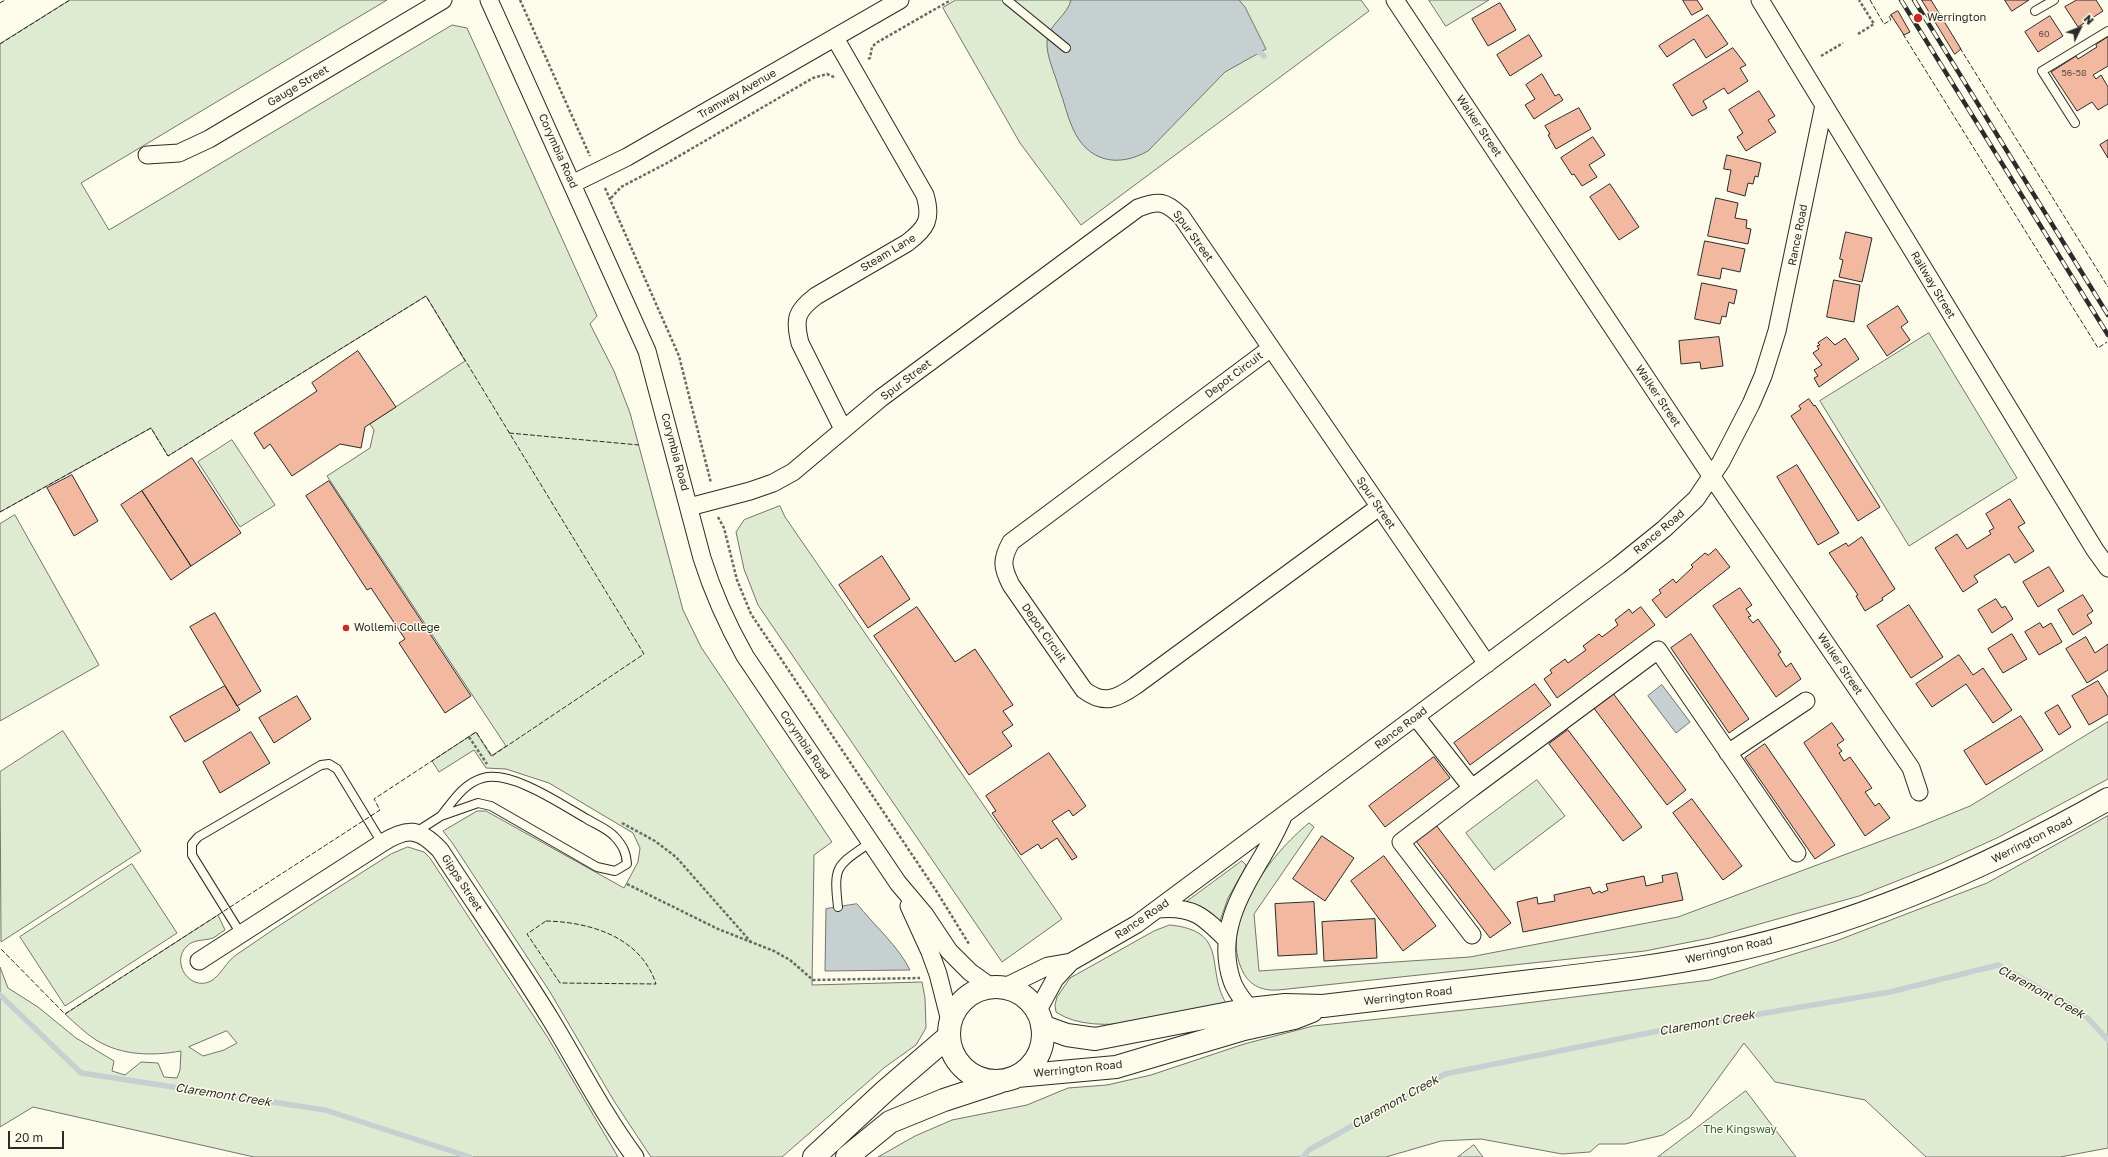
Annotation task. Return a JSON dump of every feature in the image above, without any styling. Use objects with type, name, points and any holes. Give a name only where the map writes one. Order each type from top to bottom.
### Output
[{"type":"main road","name":"Werrington Road","points":[[1039,1019],[1067,1035],[1095,1039],[1250,1009],[1285,1005],[1323,1006],[1664,964],[1754,946],[1850,918],[1929,889],[2034,841],[2108,799]]},
{"type":"main road","points":[[997,988],[1015,992],[1028,1000],[1039,1019],[1042,1040],[1038,1055],[1029,1067],[1010,1078],[987,1080],[972,1075],[960,1065],[952,1052],[950,1029],[957,1007],[968,996],[979,990],[997,988]]},
{"type":"main road","name":"Werrington Road","points":[[848,1157],[890,1122],[944,1100],[1010,1078],[1122,1065],[1244,1029],[1294,1018],[1323,1006]]},
{"type":"main road","points":[[814,1157],[885,1092],[950,1029]]},
{"type":"street","name":"Gauge Street","points":[[147,155],[179,153],[209,139],[443,0]]},
{"type":"street","name":"Corymbia Road","points":[[489,0],[647,351],[712,591],[726,622],[746,656],[898,882],[925,916],[949,951],[970,972],[997,988]]},
{"type":"street","name":"Tramway Avenue","points":[[572,184],[627,157],[900,0]]},
{"type":"street","name":"Walker Street","points":[[1395,0],[1712,477],[1911,768],[1919,792]]},
{"type":"street","name":"Railway Street","points":[[1760,0],[2090,543],[2108,568]]},
{"type":"street","name":"Steam Lane","points":[[835,38],[925,195],[928,206],[928,221],[921,233],[908,243],[816,296],[805,304],[798,315],[796,328],[800,343],[843,429]]},
{"type":"street","name":"Rance Road","points":[[1039,1019],[1056,978],[1071,962],[1113,939],[1158,909],[1487,664],[1642,547],[1684,512],[1712,477],[1740,426],[1771,352],[1784,302],[1824,106]]},
{"type":"street","name":"Spur Street","points":[[689,507],[750,491],[773,483],[799,467],[881,398],[1138,208],[1150,203],[1162,202],[1170,206],[1181,216],[1487,664]]},
{"type":"street","name":"Depot Circuit","points":[[1271,348],[1011,542],[1004,556],[1004,571],[1011,585],[1084,690],[1094,698],[1107,700],[1121,696],[1379,508]]},
{"type":"street","points":[[1472,935],[1401,842],[1658,650],[1797,853]]},
{"type":"street","points":[[1728,753],[1806,702]]},
{"type":"street","points":[[1416,717],[1472,788]]},
{"type":"street","name":"Rance Road","points":[[1250,1009],[1232,982],[1228,963],[1226,939],[1232,912],[1242,889],[1285,814]]},
{"type":"street","points":[[199,961],[382,843],[403,832],[416,832]]},
{"type":"street","name":"Gipps Street","points":[[416,832],[429,839],[440,850],[538,998],[566,1044],[590,1089],[635,1157]]},
{"type":"street","name":"Corymbia Road","points":[[898,882],[930,952],[938,974],[950,1029]]},
{"type":"street","points":[[1158,909],[1178,907],[1194,912],[1210,923],[1226,939]]},
{"type":"street","name":"Rance Road","points":[[997,988],[1048,966],[1071,962]]},
{"type":"lane","points":[[1007,0],[1066,48]]},
{"type":"lane","points":[[2035,12],[2054,0]]},
{"type":"lane","points":[[2075,123],[2042,71],[2108,31]]},
{"type":"lane","points":[[241,934],[192,854],[192,844],[198,837],[321,765],[329,764],[337,769],[382,843]]},
{"type":"lane","points":[[416,832],[441,816],[478,803],[492,806],[597,867],[615,871],[627,864],[625,850],[614,835],[540,792],[504,778],[485,777],[472,782],[460,792],[441,816]]},
{"type":"lane","points":[[838,907],[835,882],[839,866],[871,842]]},
{"type":"path","points":[[520,0],[588,150]]},
{"type":"path","points":[[864,61],[870,58],[872,47],[876,43],[951,0]]},
{"type":"path","points":[[1858,34],[1874,24],[1859,0]]},
{"type":"path","points":[[1821,56],[1843,43]]},
{"type":"path","points":[[611,198],[621,187],[667,163],[813,78],[828,74],[836,78],[841,75]]},
{"type":"path","points":[[606,190],[611,198],[679,356],[710,481]]},
{"type":"path","points":[[719,521],[724,528],[737,580],[751,614],[937,892],[969,944]]},
{"type":"path","points":[[627,884],[718,929],[774,951],[790,960],[813,980],[925,978]]},
{"type":"green space","points":[[70,0],[387,0],[81,183],[109,230],[452,25],[467,28],[597,316],[590,324],[614,371],[630,413],[683,610],[701,647],[832,842],[814,855],[812,985],[922,982],[925,998],[926,1028],[916,1045],[885,1067],[782,1157],[651,1157],[614,1101],[550,992],[443,831],[477,811],[486,811],[624,888],[638,862],[640,848],[633,833],[549,783],[506,769],[486,768],[474,750],[439,772],[432,761],[476,732],[491,756],[506,746],[327,476],[370,448],[374,430],[370,424],[465,361],[426,296],[168,456],[151,428],[0,512],[0,44]]},
{"type":"green space","points":[[956,0],[1361,0],[1369,11],[1081,225],[1020,143],[943,8]]},
{"type":"green space","points":[[1429,0],[1489,0],[1446,26]]},
{"type":"green space","points":[[1929,333],[2017,478],[1909,546],[1820,401]]},
{"type":"green space","points":[[232,440],[275,505],[240,527],[198,462]]},
{"type":"green space","points":[[780,506],[785,517],[1062,919],[1002,962],[758,605],[744,569],[736,532],[744,520]]},
{"type":"green space","points":[[15,515],[99,665],[0,721],[0,524]]},
{"type":"green space","points":[[2108,722],[2108,779],[1999,837],[1940,864],[1859,896],[1710,938],[1645,951],[1278,990],[1267,990],[1258,987],[1249,981],[1243,972],[1237,952],[1237,932],[1243,911],[1252,890],[1279,852],[1309,823],[1314,827],[1254,914],[1259,971],[1470,957],[1678,917],[1916,828],[1970,806]]},
{"type":"green space","points":[[63,731],[141,851],[1,942],[0,772]]},
{"type":"green space","points":[[1537,780],[1565,816],[1494,870],[1466,833]]},
{"type":"green space","points":[[2108,816],[2108,1148],[2060,1157],[1926,1157],[1865,1100],[1775,1082],[1744,1043],[1690,1117],[1663,1135],[1625,1144],[1599,1144],[1590,1152],[1562,1154],[1481,1139],[1441,1141],[1386,1157],[878,1157],[915,1136],[952,1120],[1027,1105],[1068,1088],[1107,1085],[1151,1075],[1244,1044],[1313,1026],[1502,1006],[1710,980],[1836,941],[1987,883]]},
{"type":"green space","points":[[408,847],[424,852],[430,858],[548,1038],[618,1157],[254,1157],[33,1107],[0,1127],[0,967],[8,988],[38,1007],[76,1038],[114,1061],[112,1071],[125,1075],[141,1062],[158,1063],[164,1077],[177,1078],[180,1070],[181,1051],[149,1054],[127,1052],[116,1049],[96,1040],[65,1014],[218,915],[225,930],[213,938],[196,941],[187,946],[182,953],[181,960],[185,974],[190,979],[203,983],[211,981],[236,955],[293,916],[391,854]],"holes":[[[227,1031],[237,1043],[224,1050],[203,1056],[189,1047]]]},
{"type":"green space","points":[[1242,861],[1246,865],[1245,868],[1228,898],[1220,921],[1209,913],[1185,903]]},
{"type":"green space","points":[[132,864],[177,933],[65,1006],[20,937]]},
{"type":"green space","points":[[1170,925],[1189,929],[1201,935],[1209,943],[1213,953],[1220,990],[1226,1003],[1163,1018],[1116,1024],[1093,1024],[1073,1020],[1056,1012],[1055,1005],[1057,997],[1070,978],[1154,931]]},
{"type":"green space","name":"The Kingsway","points":[[1746,1091],[1796,1157],[1658,1157]]},
{"type":"green space","points":[[1474,1145],[1483,1157],[1458,1157]]},
{"type":"shaded area","points":[[1071,0],[1239,0],[1245,7],[1266,49],[1225,72],[1148,151],[1126,159],[1105,159],[1095,155],[1087,149],[1079,140],[1073,129],[1048,53],[1048,35],[1066,10]]},
{"type":"shaded area","points":[[1662,685],[1690,722],[1676,733],[1648,696]]},
{"type":"shaded area","points":[[857,904],[893,945],[910,970],[825,971],[826,909]]},
{"type":"building","points":[[1683,0],[1697,0],[1703,9],[1692,15]]},
{"type":"building","points":[[1922,0],[1931,0],[1961,49],[1955,54]]},
{"type":"building","points":[[2005,0],[2029,0],[2012,11]]},
{"type":"building","points":[[2077,0],[2096,0],[2103,11],[2078,27],[2065,7]]},
{"type":"building","points":[[1500,3],[1516,30],[1488,46],[1472,19]]},
{"type":"building","points":[[1898,11],[1910,32],[1904,35],[1891,15]]},
{"type":"building","points":[[1708,15],[1728,44],[1706,58],[1694,39],[1667,57],[1659,46]]},
{"type":"building","points":[[2050,16],[2063,36],[2038,52],[2025,32]]},
{"type":"building","points":[[1529,35],[1542,56],[1510,76],[1497,55]]},
{"type":"building","points":[[2108,37],[2108,66],[2093,75],[2096,79],[2101,75],[2108,87],[2108,104],[2098,110],[2092,102],[2077,111],[2051,72],[2076,56],[2078,59],[2097,47],[2096,45]]},
{"type":"building","points":[[1733,48],[1746,65],[1740,68],[1748,81],[1728,94],[1724,88],[1703,101],[1707,108],[1692,116],[1673,85]]},
{"type":"building","points":[[1542,74],[1555,96],[1559,94],[1563,100],[1534,119],[1525,105],[1535,99],[1526,85]]},
{"type":"building","points":[[1759,91],[1775,116],[1768,120],[1776,132],[1746,151],[1737,137],[1743,133],[1729,110]]},
{"type":"building","points":[[1579,108],[1591,129],[1556,149],[1545,126]]},
{"type":"building","points":[[1593,137],[1605,155],[1589,165],[1597,177],[1582,186],[1574,174],[1572,175],[1561,158]]},
{"type":"building","points":[[2108,140],[2108,158],[2100,145]]},
{"type":"building","points":[[1727,155],[1761,163],[1758,177],[1755,176],[1753,184],[1748,183],[1745,196],[1727,191],[1731,170],[1724,169]]},
{"type":"building","points":[[1610,184],[1639,227],[1619,240],[1590,197]]},
{"type":"building","points":[[1716,198],[1738,203],[1735,218],[1747,220],[1746,228],[1751,229],[1748,244],[1708,236]]},
{"type":"building","points":[[1846,232],[1872,238],[1862,282],[1839,277],[1843,260],[1840,259]]},
{"type":"building","points":[[1705,241],[1745,249],[1740,272],[1722,268],[1720,279],[1698,275]]},
{"type":"building","points":[[1834,280],[1860,285],[1854,322],[1827,317]]},
{"type":"building","points":[[1702,283],[1737,290],[1734,304],[1729,302],[1726,317],[1722,316],[1720,324],[1695,319]]},
{"type":"building","points":[[1898,306],[1908,322],[1901,327],[1910,340],[1887,356],[1867,326]]},
{"type":"building","points":[[1719,337],[1723,366],[1701,369],[1700,362],[1681,364],[1679,341]]},
{"type":"building","points":[[1827,337],[1835,345],[1845,338],[1859,359],[1819,387],[1814,378],[1818,376],[1814,370],[1822,365],[1813,353],[1819,349],[1817,346],[1820,345],[1818,343]]},
{"type":"building","points":[[358,351],[396,407],[365,427],[361,448],[340,444],[292,476],[270,444],[264,449],[254,433],[317,391],[312,383]]},
{"type":"building","points":[[1809,399],[1814,406],[1815,405],[1880,507],[1858,521],[1791,416],[1801,409],[1799,406]]},
{"type":"building","points":[[192,458],[241,533],[191,566],[142,491]]},
{"type":"building","points":[[1797,465],[1839,533],[1818,545],[1777,477]]},
{"type":"building","points":[[72,475],[98,521],[74,536],[47,488]]},
{"type":"building","points":[[329,481],[471,696],[445,713],[399,643],[405,639],[371,588],[367,590],[306,496]]},
{"type":"building","points":[[142,491],[191,566],[171,580],[121,505]]},
{"type":"building","points":[[2010,499],[2025,523],[2018,527],[2034,551],[2015,563],[2009,554],[1974,576],[1978,582],[1963,592],[1935,548],[1957,534],[1967,549],[1991,534],[1989,531],[1994,528],[1986,514]]},
{"type":"building","points":[[1862,537],[1895,589],[1882,598],[1883,600],[1865,611],[1856,596],[1858,595],[1829,553],[1846,543],[1848,546]]},
{"type":"building","points":[[1716,549],[1730,567],[1666,618],[1652,600],[1661,593],[1659,590],[1673,579],[1676,583],[1693,567],[1691,565],[1705,553],[1708,555]]},
{"type":"building","points":[[882,556],[910,599],[868,628],[839,585]]},
{"type":"building","points":[[2049,567],[2064,591],[2038,607],[2023,582]]},
{"type":"building","points":[[1740,588],[1752,605],[1746,609],[1751,616],[1748,617],[1753,623],[1758,619],[1781,652],[1778,654],[1786,667],[1791,663],[1801,679],[1776,697],[1713,606]]},
{"type":"building","points":[[2083,595],[2093,611],[2087,615],[2092,623],[2073,635],[2058,610]]},
{"type":"building","points":[[1996,599],[2002,608],[2005,606],[2013,619],[1992,633],[1978,610]]},
{"type":"building","points":[[1909,605],[1943,657],[1911,678],[1877,626]]},
{"type":"building","points":[[917,607],[955,662],[975,649],[1013,705],[1003,711],[1013,725],[1002,732],[1012,746],[969,775],[874,636]]},
{"type":"building","points":[[1641,607],[1655,625],[1557,698],[1544,679],[1552,673],[1550,670],[1565,659],[1568,663],[1586,650],[1583,646],[1599,634],[1602,637],[1618,625],[1615,620],[1629,609],[1632,613]]},
{"type":"building","points":[[215,613],[261,691],[237,706],[190,627]]},
{"type":"building","points":[[2040,623],[2043,628],[2051,623],[2062,642],[2039,655],[2025,632]]},
{"type":"building","points":[[1691,634],[1749,719],[1729,733],[1671,648]]},
{"type":"building","points":[[2012,634],[2027,659],[2003,673],[1988,649]]},
{"type":"building","points":[[2086,637],[2095,653],[2108,644],[2108,670],[2087,683],[2066,649]]},
{"type":"building","points":[[1959,655],[1973,675],[1983,668],[2012,710],[1993,723],[1966,684],[1932,707],[1916,684]]},
{"type":"building","points":[[2098,681],[2108,697],[2108,714],[2089,725],[2072,696]]},
{"type":"building","points":[[1535,684],[1551,705],[1470,765],[1454,743]]},
{"type":"building","points":[[225,686],[240,710],[185,742],[170,717]]},
{"type":"building","points":[[1612,692],[1686,790],[1667,805],[1593,707]]},
{"type":"building","points":[[297,696],[311,719],[274,743],[259,718]]},
{"type":"building","points":[[2058,705],[2071,727],[2059,735],[2045,713]]},
{"type":"building","points":[[2021,716],[2043,750],[1986,785],[1964,751]]},
{"type":"building","points":[[1832,723],[1844,740],[1837,745],[1842,751],[1839,753],[1844,761],[1850,757],[1872,788],[1865,792],[1875,806],[1879,803],[1890,818],[1865,836],[1804,743]]},
{"type":"building","points":[[1568,730],[1642,827],[1623,841],[1549,744]]},
{"type":"building","points":[[251,732],[270,763],[220,793],[203,762]]},
{"type":"building","points":[[1765,744],[1835,845],[1815,859],[1745,758]]},
{"type":"building","points":[[1049,753],[1086,806],[1073,816],[1069,810],[1052,821],[1077,857],[1072,860],[1057,838],[1041,849],[1038,844],[1021,855],[992,813],[996,811],[986,796]]},
{"type":"building","points":[[1434,757],[1450,778],[1385,827],[1369,806]]},
{"type":"building","points":[[1692,799],[1742,866],[1723,880],[1673,813]]},
{"type":"building","points":[[1436,825],[1511,923],[1490,938],[1416,841]]},
{"type":"building","points":[[1322,836],[1354,858],[1325,901],[1293,879]]},
{"type":"building","points":[[1384,856],[1436,926],[1403,951],[1351,881]]},
{"type":"building","points":[[1677,873],[1683,900],[1523,932],[1517,902],[1537,897],[1538,904],[1555,901],[1554,895],[1590,887],[1593,894],[1600,891],[1601,893],[1608,890],[1606,884],[1644,876],[1646,886],[1663,882],[1662,876]]},
{"type":"building","points":[[1314,902],[1317,954],[1278,956],[1275,904]]},
{"type":"building","points":[[1375,919],[1377,958],[1324,961],[1322,922]]},
{"type":"waterway","points":[[1254,48],[1264,56]]},
{"type":"waterway","name":"Claremont Creek","points":[[1303,1157],[1309,1150],[1445,1074],[1653,1032],[1890,992],[1998,965],[2083,1013],[2108,1040]]},
{"type":"waterway","name":"Claremont Creek","points":[[0,995],[81,1073],[325,1110],[470,1157]]},
{"type":"railway","points":[[1901,0],[2108,335]]},
{"type":"railway","points":[[1914,0],[2108,315]]},
{"type":"fence","points":[[0,3],[5,0]]},
{"type":"fence","points":[[0,44],[70,0]]},
{"type":"fence","points":[[1870,0],[1884,24],[1891,20],[1889,16],[1891,15],[1892,17]]},
{"type":"fence","points":[[1903,34],[2098,348],[2107,342]]},
{"type":"fence","points":[[1960,48],[2108,287]]},
{"type":"fence","points":[[0,512],[151,428],[168,456],[426,296],[644,654],[492,756],[476,732],[374,799],[380,810],[65,1014],[0,948]]},
{"type":"fence","points":[[509,433],[639,445]]},
{"type":"fence","points":[[546,921],[580,925],[612,935],[639,954],[649,968],[656,984],[560,983],[527,934],[546,921]]},
{"type":"place","name":"Werrington","points":[[1918,18]]},
{"type":"place","name":"Wollemi College","points":[[346,628]]}]
